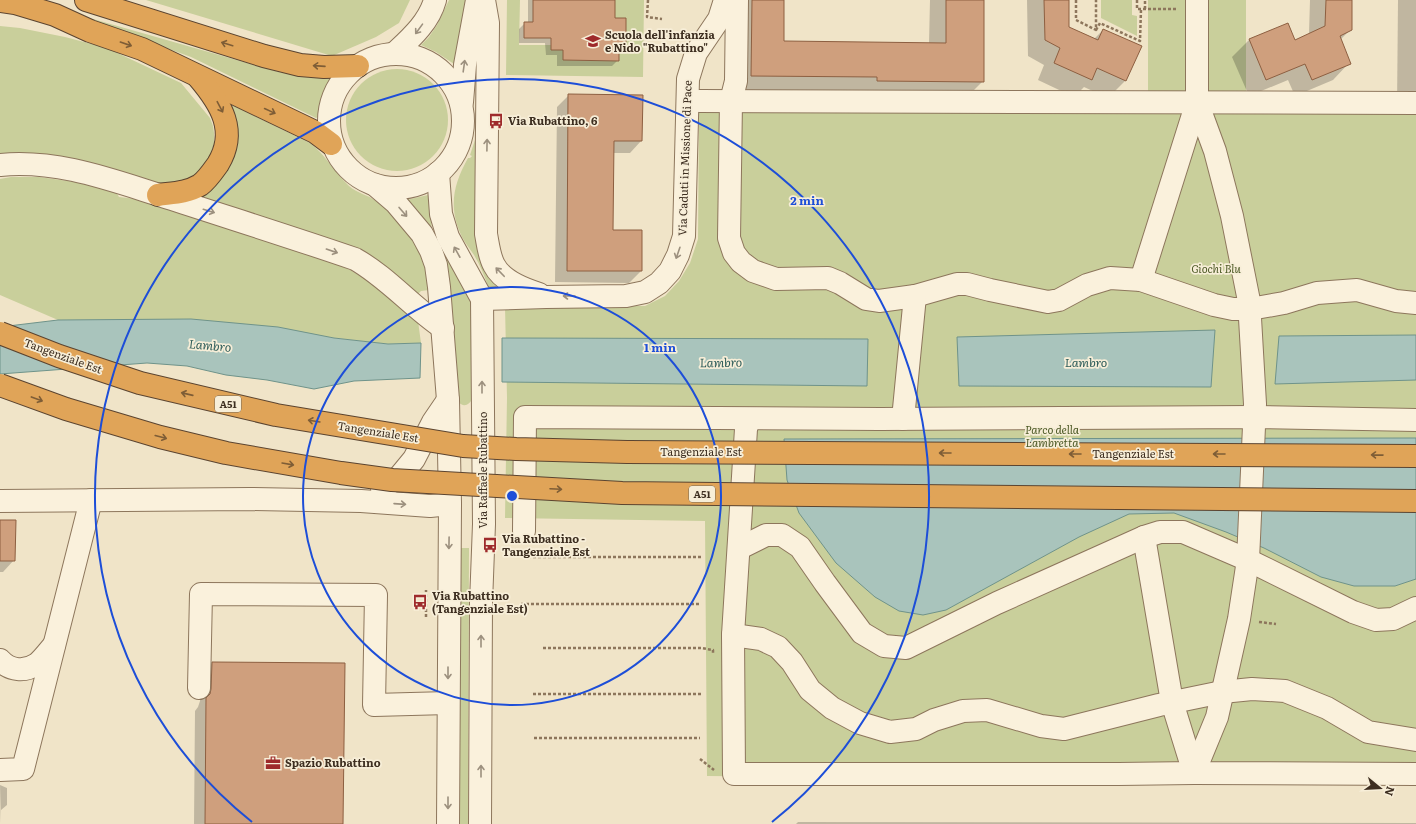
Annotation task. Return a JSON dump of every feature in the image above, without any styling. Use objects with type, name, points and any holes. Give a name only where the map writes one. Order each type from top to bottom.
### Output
[{"type":"highway","points":[[86,0],[264,56],[300,65],[324,67],[358,66]]},
{"type":"highway","points":[[0,1],[15,3],[55,15],[90,31],[142,49],[315,132],[331,144]]},
{"type":"highway","points":[[0,16],[23,18],[90,31]]},
{"type":"highway","points":[[158,195],[184,191],[200,185],[213,172],[224,154],[228,134],[223,114],[213,95],[197,76]]},
{"type":"highway","name":"Tangenziale Est","points":[[0,333],[59,356],[140,383],[276,415],[463,446],[516,450],[627,452],[1297,454],[1416,456]]},
{"type":"highway","name":"A51","points":[[0,385],[66,409],[160,437],[226,453],[334,472],[392,480],[622,493],[1416,502]]},
{"type":"street","points":[[395,53],[414,36],[425,21],[436,0]]},
{"type":"street","points":[[462,105],[460,97],[452,82],[434,65],[420,57],[411,55],[395,53],[378,56],[358,66],[344,78],[332,101],[329,117],[331,144],[350,170],[364,180],[375,185],[392,188],[408,187],[424,182],[438,173],[450,161],[459,147],[463,130],[462,105],[464,65],[477,0]]},
{"type":"street","points":[[484,0],[488,23],[486,234],[489,251],[494,266],[506,279],[526,290],[546,296]]},
{"type":"street","name":"Via Caduti in Missione di Pace","points":[[482,299],[546,296],[626,296],[645,292],[659,283],[670,271],[678,255],[684,236],[688,79],[696,53],[720,19],[725,0]]},
{"type":"street","points":[[737,0],[736,81],[731,101],[730,238],[734,253],[741,262],[753,271],[776,279],[828,278],[840,283],[866,299],[879,301],[914,296],[956,284],[967,284],[1048,302],[1059,300],[1087,285],[1110,278],[1141,280],[1214,306],[1233,309],[1284,303],[1317,293],[1357,290],[1396,301],[1416,303]]},
{"type":"street","points":[[1141,280],[1196,98],[1197,5]]},
{"type":"street","points":[[1194,773],[1217,718],[1240,619],[1248,560],[1255,404],[1250,308],[1232,216],[1215,151],[1196,98]]},
{"type":"street","points":[[699,101],[1196,98],[1416,103]]},
{"type":"street","points":[[0,165],[28,164],[60,167],[107,178],[270,230],[354,259],[367,266],[443,328]]},
{"type":"street","name":"Via Raffaele Rubattino","points":[[438,173],[441,214],[448,237],[482,299],[484,524],[481,611],[480,824]]},
{"type":"street","points":[[375,185],[396,203],[422,234],[431,251],[436,265],[438,279],[448,400],[450,504],[448,824]]},
{"type":"street","points":[[903,419],[914,296]]},
{"type":"street","points":[[361,501],[373,495],[400,476],[414,459],[433,422],[448,400]]},
{"type":"street","points":[[524,531],[525,417],[1254,422],[1416,420]]},
{"type":"street","points":[[749,419],[746,429],[740,523],[740,548],[733,635],[734,774],[1416,774]]},
{"type":"street","points":[[0,501],[249,499],[361,501],[430,506],[450,504]]},
{"type":"street","points":[[0,770],[23,769],[91,500]]},
{"type":"street","points":[[740,548],[766,535],[782,535],[800,547],[862,633],[884,646],[906,648],[997,604],[1144,537],[1160,532],[1183,532],[1248,560],[1353,612],[1376,620],[1393,619],[1416,608]]},
{"type":"street","points":[[1144,537],[1172,702],[1194,773]]},
{"type":"street","points":[[199,688],[201,594],[376,595],[374,705],[448,704]]},
{"type":"street","points":[[733,635],[761,639],[778,647],[792,662],[810,690],[832,708],[860,723],[890,732],[916,729],[934,720],[963,711],[987,710],[1041,726],[1064,729],[1172,702],[1222,692],[1252,689],[1285,691],[1327,708],[1368,732],[1416,740]]},
{"type":"street","points":[[0,660],[10,668],[21,670],[36,664],[54,645]]},
{"type":"path","points":[[648,0],[647,17],[662,19]]},
{"type":"path","points":[[1076,0],[1076,20],[1096,30]]},
{"type":"path","points":[[1096,0],[1096,30]]},
{"type":"path","points":[[1137,0],[1137,9],[1197,5]]},
{"type":"path","points":[[1145,0],[1145,9]]},
{"type":"path","points":[[1096,30],[1100,23],[1140,41],[1141,9]]},
{"type":"path","points":[[523,557],[701,557]]},
{"type":"path","points":[[426,590],[426,617]]},
{"type":"path","points":[[521,604],[701,604]]},
{"type":"path","points":[[543,648],[701,648]]},
{"type":"path","points":[[533,694],[701,694]]},
{"type":"path","points":[[534,738],[700,738]]},
{"type":"green space","points":[[146,0],[410,0],[399,23],[376,37],[332,56]]},
{"type":"green space","points":[[449,0],[470,0],[454,64],[436,52],[421,45],[429,37],[437,25]]},
{"type":"green space","points":[[507,0],[520,0],[519,45],[551,45],[551,50],[563,50],[563,60],[619,61],[619,48],[626,48],[626,18],[615,18],[615,0],[644,0],[643,77],[506,75]]},
{"type":"green space","points":[[1101,0],[1132,0],[1132,15],[1137,16],[1137,36],[1101,18]]},
{"type":"green space","name":"Parco della Lambretta","points":[[1148,0],[1246,0],[1246,95],[1416,98],[1416,781],[707,776],[705,521],[505,518],[507,398],[505,306],[645,306],[665,296],[679,281],[690,263],[698,239],[699,108],[1148,95]]},
{"type":"green space","points":[[86,17],[279,72],[329,76],[330,79],[321,98],[318,117],[316,118],[191,57],[86,19]]},
{"type":"green space","points":[[0,26],[20,28],[65,37],[107,48],[181,83],[210,118],[213,126],[214,144],[210,156],[199,172],[185,182],[168,184],[155,182],[85,162],[0,159]]},
{"type":"green space","points":[[397,69],[417,73],[433,84],[444,100],[448,120],[444,140],[433,156],[417,167],[397,171],[377,167],[361,156],[350,140],[346,120],[350,100],[361,84],[377,73]]},
{"type":"green space","points":[[226,102],[310,143],[349,186],[373,199],[392,214],[412,238],[422,256],[427,269],[429,290],[421,291],[413,299],[395,282],[188,199],[206,189]]},
{"type":"green space","points":[[476,137],[500,282],[496,287],[507,295],[489,289],[474,255],[462,237],[455,216],[454,197],[456,187],[468,158],[472,156],[470,155]]},
{"type":"green space","points":[[11,177],[39,177],[97,185],[116,192],[119,197],[137,199],[343,266],[364,278],[418,321],[421,343],[388,344],[334,338],[107,320],[58,320],[0,295],[0,179]]},
{"type":"green space","points":[[430,195],[432,218],[431,228],[406,200]]},
{"type":"green space","points":[[449,259],[465,288],[472,305],[472,399],[466,405],[462,405],[458,402],[444,263]]},
{"type":"green space","points":[[460,548],[469,548],[468,824],[459,824]]},
{"type":"water","name":"Lambro","points":[[191,319],[278,327],[334,338],[388,344],[421,343],[420,378],[354,381],[314,389],[267,380],[226,375],[187,366],[147,363],[0,374],[0,327],[58,320]]},
{"type":"water","name":"Lambro","points":[[1215,330],[1211,387],[959,386],[957,337]]},
{"type":"water","points":[[1416,335],[1416,380],[1275,384],[1279,336]]},
{"type":"water","name":"Lambro","points":[[502,338],[868,339],[867,386],[502,382]]},
{"type":"water","points":[[1416,438],[1416,579],[1395,586],[1354,586],[1321,577],[1264,548],[1174,513],[1129,514],[1079,537],[946,610],[923,615],[899,611],[875,597],[836,563],[799,513],[787,480],[784,439]]},
{"type":"building","points":[[533,0],[615,0],[615,18],[626,18],[626,48],[619,48],[619,61],[563,60],[563,50],[551,50],[551,38],[524,38],[524,22],[533,22]]},
{"type":"building","points":[[752,0],[784,0],[784,41],[946,43],[946,0],[984,0],[984,82],[877,81],[877,77],[751,76]]},
{"type":"building","points":[[1044,0],[1069,0],[1069,27],[1098,40],[1103,29],[1142,46],[1126,81],[1097,68],[1092,80],[1054,63],[1060,48],[1045,40]]},
{"type":"building","points":[[1326,0],[1352,0],[1352,30],[1340,36],[1351,64],[1312,80],[1305,64],[1266,80],[1249,39],[1288,23],[1295,40],[1325,26]]},
{"type":"building","points":[[568,94],[643,95],[642,141],[614,141],[613,230],[642,230],[642,271],[567,271]]},
{"type":"building","points":[[0,520],[16,520],[15,561],[0,561]]},
{"type":"building","points":[[212,662],[345,663],[343,824],[205,824],[206,698],[210,694],[211,689]]},
{"type":"place","name":"Scuola dell'infanzia e Nido \"Rubattino\"","points":[[593,41]]},
{"type":"place","name":"Via Rubattino, 6","points":[[496,121]]},
{"type":"place","name":"Via Rubattino - Tangenziale Est","points":[[490,545]]},
{"type":"place","name":"Via Rubattino (Tangenziale Est)","points":[[420,602]]},
{"type":"place","name":"Spazio Rubattino","points":[[273,763]]},
{"type":"park label","name":"Giochi Blu","points":[[1216,269]]}]
